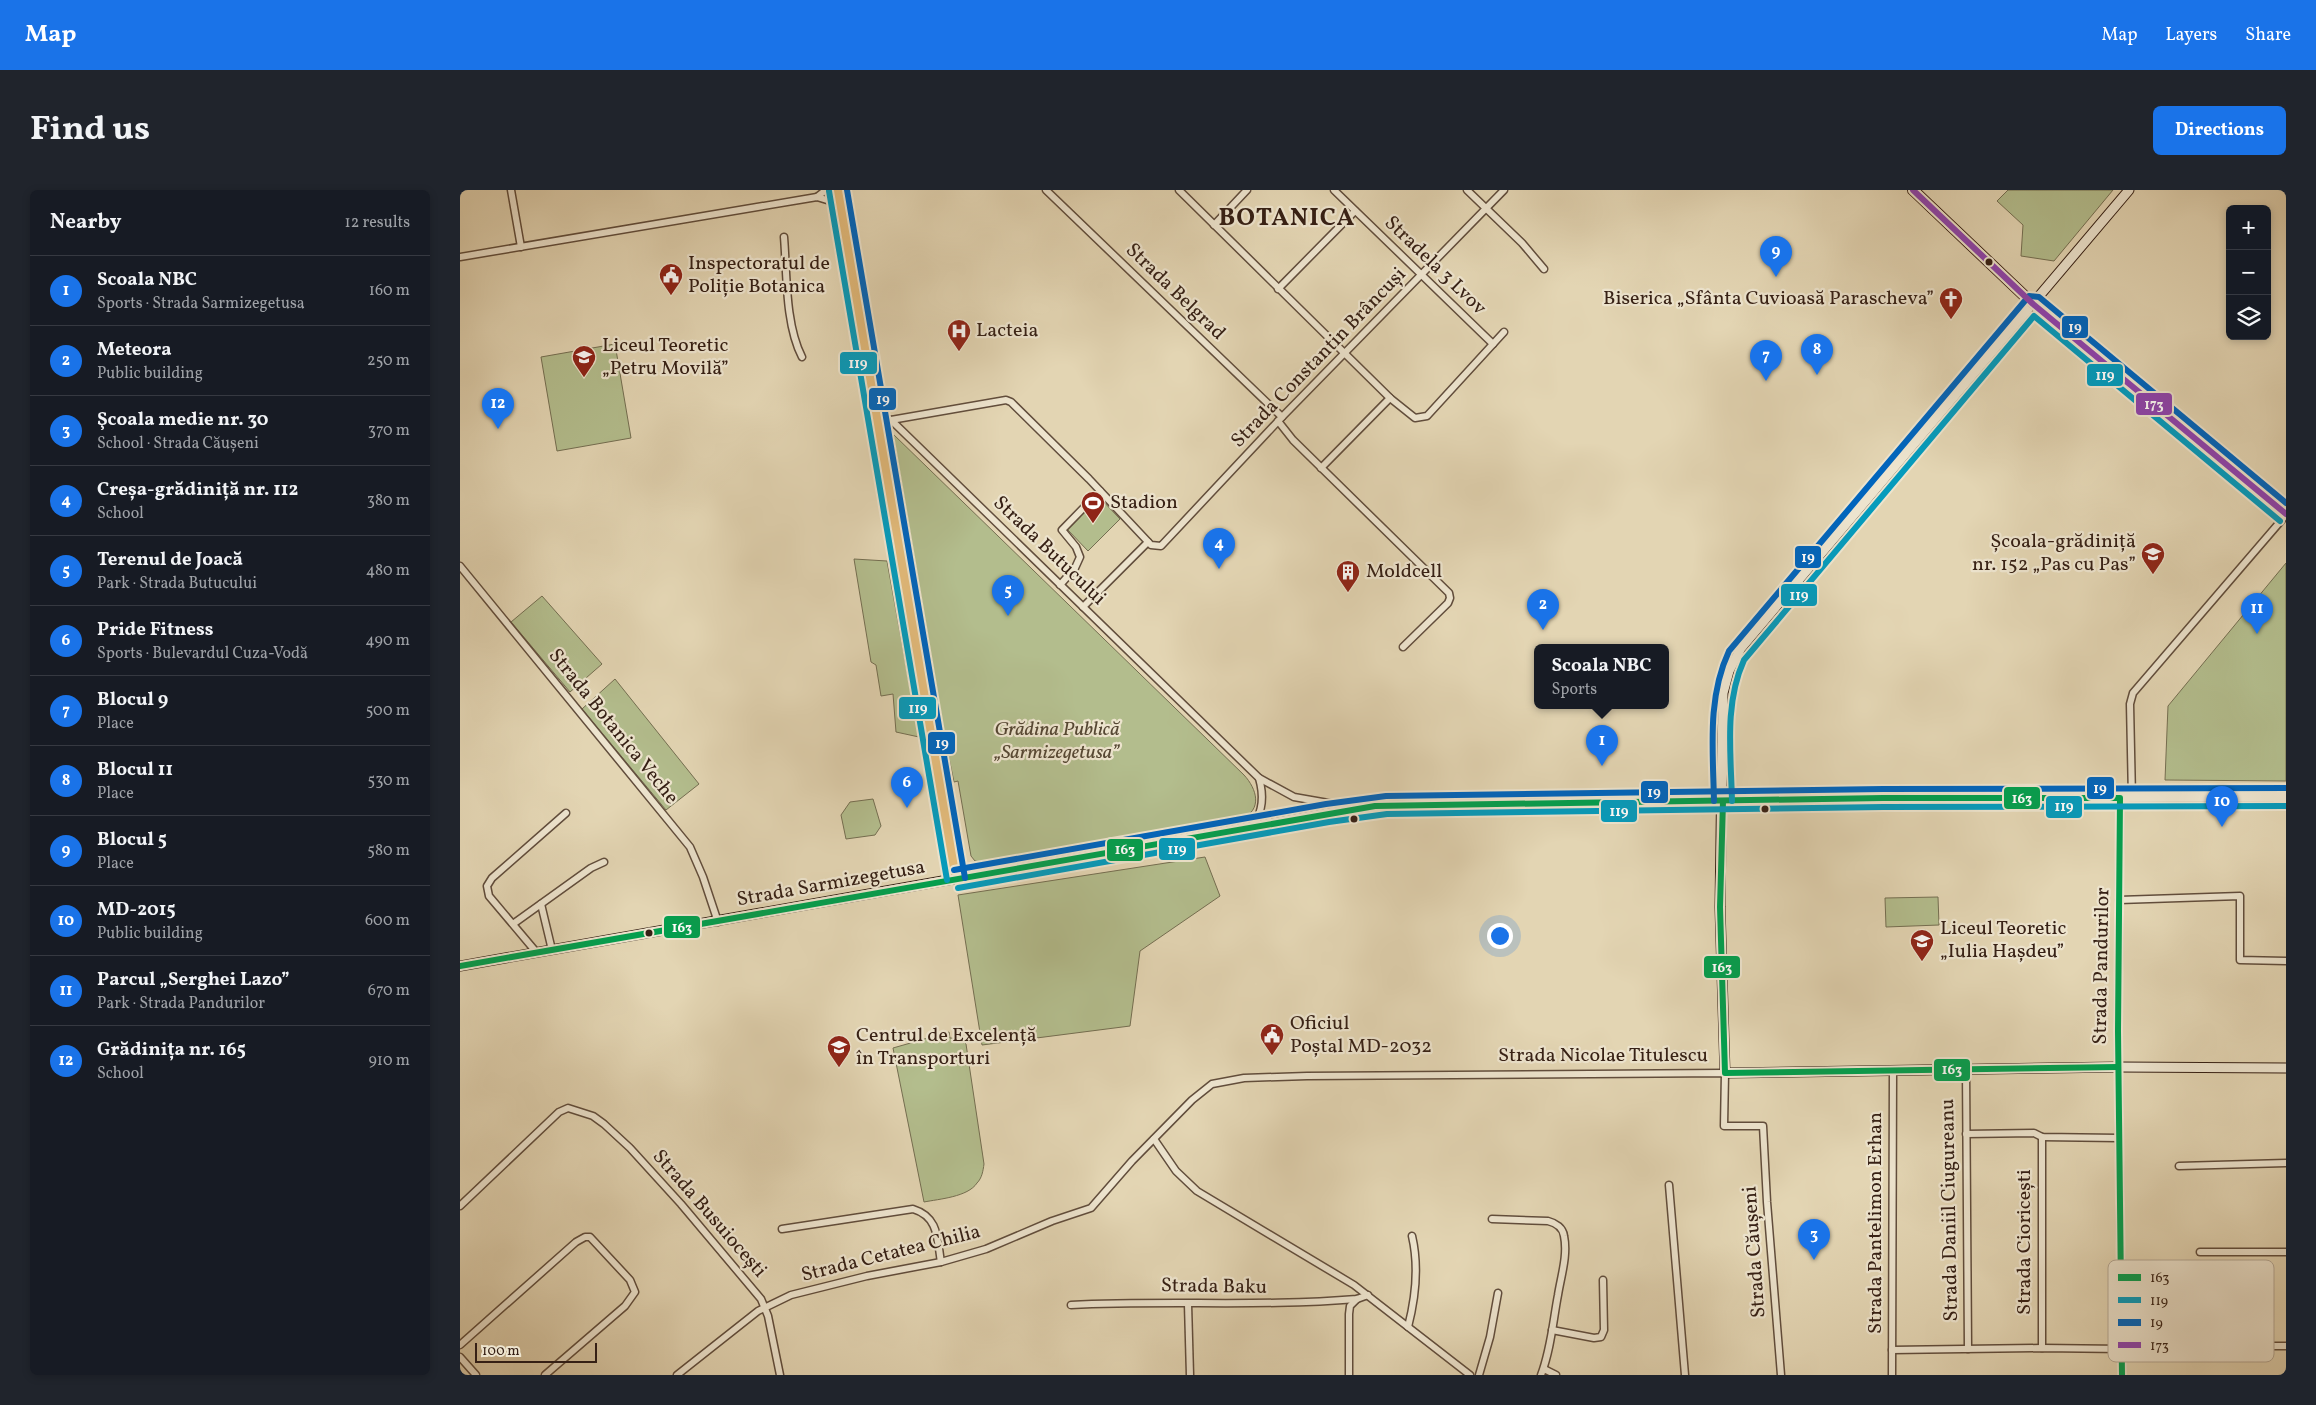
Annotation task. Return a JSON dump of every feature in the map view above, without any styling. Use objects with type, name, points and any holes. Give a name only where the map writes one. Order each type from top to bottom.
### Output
[{"type":"main road","points":[[838,190],[956,879]]},
{"type":"main road","points":[[1913,190],[2033,304],[2286,514]]},
{"type":"main road","points":[[1724,1073],[1720,907],[1723,801],[1723,693],[1729,671],[1737,655],[2129,190]]},
{"type":"main road","name":"Strada Sarmizegetusa","points":[[460,966],[1358,808],[1395,805],[1723,801],[2286,798]]},
{"type":"main road","name":"Strada Nicolae Titulescu","points":[[1724,1073],[1894,1072],[2118,1067],[2286,1068]]},
{"type":"street","points":[[511,190],[521,247]]},
{"type":"street","points":[[817,197],[826,190]]},
{"type":"street","name":"Strada Belgrad","points":[[1046,190],[1280,419],[1293,440],[1450,595],[1448,603],[1403,647]]},
{"type":"street","points":[[1179,190],[1278,289],[1408,414],[1421,418],[1427,416],[1504,332]]},
{"type":"street","points":[[1214,225],[1247,190]]},
{"type":"street","name":"Stradela 3 Lvov","points":[[1334,190],[1492,344]]},
{"type":"street","points":[[1467,190],[1522,243],[1544,269]]},
{"type":"street","name":"Strada Constantin Brâncuși","points":[[1148,542],[1157,547],[1164,544],[1280,419],[1504,190]]},
{"type":"street","points":[[460,257],[817,197],[840,204]]},
{"type":"street","points":[[1278,289],[1355,211]]},
{"type":"street","points":[[784,237],[792,318],[797,345],[802,357]]},
{"type":"street","points":[[1321,468],[1390,398]]},
{"type":"street","points":[[877,418],[891,420],[1006,400],[1011,402],[1148,542],[1083,607]]},
{"type":"street","name":"Strada Butucului","points":[[891,420],[1259,778],[1294,797],[1358,808]]},
{"type":"street","points":[[1060,585],[1075,568],[1080,557],[1076,547],[1062,530],[1100,491]]},
{"type":"street","points":[[2132,798],[2130,704],[2133,693],[2286,514]]},
{"type":"street","name":"Strada Botanica Veche","points":[[460,566],[690,847],[704,877],[718,922]]},
{"type":"street","points":[[1253,827],[1260,815],[1263,803],[1259,778]]},
{"type":"street","name":"Strada Pandurilor","points":[[2120,798],[2118,1067],[2121,1260]]},
{"type":"street","points":[[537,953],[490,896],[487,886],[492,878],[566,813]]},
{"type":"street","points":[[513,924],[591,868],[604,862]]},
{"type":"street","points":[[2119,900],[2240,896],[2240,960],[2286,961]]},
{"type":"street","points":[[541,904],[552,950]]},
{"type":"street","name":"Strada Daniil Ciugureanu","points":[[1966,1070],[1968,1349]]},
{"type":"street","name":"Strada Pantelimon Erhan","points":[[1892,1375],[1894,1072]]},
{"type":"street","name":"Strada Căușeni","points":[[1724,1073],[1724,1126],[1763,1126],[1781,1375]]},
{"type":"street","name":"Strada Nicolae Titulescu","points":[[1154,1139],[1206,1088],[1218,1082],[1236,1079],[1307,1076],[1724,1073]]},
{"type":"street","name":"Strada Busuiocești","points":[[460,1206],[559,1112],[568,1108],[593,1116],[630,1148],[742,1275],[765,1307],[780,1375]]},
{"type":"street","points":[[1966,1134],[2034,1133],[2042,1137],[2119,1138]]},
{"type":"street","name":"Strada Cioricești","points":[[2042,1137],[2042,1348]]},
{"type":"street","points":[[1154,1139],[1176,1171],[1197,1192],[1324,1266],[1368,1295],[1470,1375]]},
{"type":"street","name":"Strada Cetatea Chilia","points":[[677,1375],[714,1344],[765,1307],[790,1295],[867,1276],[941,1262],[986,1249],[1052,1221],[1091,1208],[1154,1139]]},
{"type":"street","points":[[2179,1166],[2286,1164]]},
{"type":"street","points":[[1669,1185],[1685,1375]]},
{"type":"street","points":[[782,1229],[913,1209],[928,1216],[933,1223],[941,1262]]},
{"type":"street","points":[[1492,1219],[1548,1221],[1556,1224],[1563,1232],[1564,1256],[1552,1330],[1542,1372],[1556,1375]]},
{"type":"street","points":[[1408,1327],[1416,1282],[1416,1255],[1412,1236]]},
{"type":"street","points":[[460,1345],[576,1242],[585,1237],[590,1237],[630,1280],[635,1292],[625,1306],[545,1375]]},
{"type":"street","points":[[2200,1252],[2286,1252]]},
{"type":"street","points":[[1552,1330],[1594,1338],[1601,1337],[1604,1330],[1603,1280]]},
{"type":"street","points":[[1479,1375],[1490,1337],[1498,1293]]},
{"type":"street","name":"Strada Baku","points":[[1071,1305],[1136,1303],[1276,1304],[1357,1299],[1368,1295]]},
{"type":"street","points":[[1349,1375],[1349,1314],[1350,1306],[1357,1299]]},
{"type":"street","points":[[1188,1304],[1190,1375]]},
{"type":"street","points":[[1892,1350],[2108,1349]]},
{"type":"street","points":[[460,1357],[476,1375]]},
{"type":"street","name":"Strada Pandurilor","points":[[2122,1362],[2122,1375]]},
{"type":"green space","points":[[2008,190],[2113,190],[2054,261],[2021,256],[2023,225],[1997,201]]},
{"type":"green space","points":[[615,344],[631,438],[557,451],[541,357]]},
{"type":"green space","name":"Grădina Publică „Sarmizegetusa”","points":[[893,434],[1244,775],[1255,793],[1256,799],[1253,810],[1248,815],[1241,819],[984,863],[975,861],[971,856],[958,781],[954,782],[946,744]]},
{"type":"green space","name":"Stadion","points":[[1099,497],[1120,519],[1088,551],[1067,529]]},
{"type":"green space","points":[[854,559],[887,561],[919,737],[896,732],[893,694],[881,696],[876,665],[871,662]]},
{"type":"green space","points":[[2286,563],[2286,781],[2165,780],[2168,706]]},
{"type":"green space","points":[[542,596],[602,664],[570,692],[511,622]]},
{"type":"green space","points":[[615,679],[699,784],[666,810],[582,709]]},
{"type":"green space","points":[[873,799],[881,826],[875,835],[846,839],[841,815],[850,802]]},
{"type":"green space","points":[[1205,857],[1220,896],[1140,951],[1130,1026],[982,1045],[958,895]]},
{"type":"green space","points":[[1938,897],[1939,925],[1886,927],[1885,898]]},
{"type":"green space","points":[[949,1032],[950,1038],[961,1039],[966,1044],[984,1167],[979,1181],[973,1188],[953,1197],[924,1202],[893,1048]]},
{"type":"transit line","name":"19","points":[[847,190],[965,878]]},
{"type":"transit line","name":"173","points":[[1913,190],[2033,304],[2286,514]]},
{"type":"transit line","name":"119","points":[[829,191],[947,880]]},
{"type":"transit line","name":"19","points":[[1714,801],[1714,706],[1717,687],[1729,651],[2029,296],[2039,297],[2286,503]]},
{"type":"transit line","name":"119","points":[[1732,801],[1731,712],[1738,677],[1744,660],[2034,316],[2280,521]]},
{"type":"transit line","name":"19","points":[[954,870],[1326,804],[1386,796],[1883,789],[2286,788]]},
{"type":"transit line","name":"163","points":[[460,966],[1375,806],[1883,798],[2120,798],[2118,1031],[2121,1260]]},
{"type":"transit line","name":"163","points":[[1723,801],[1720,907],[1725,1073],[2118,1067]]},
{"type":"transit line","name":"119","points":[[958,888],[1329,822],[1387,814],[1883,807],[2286,806]]},
{"type":"transit line","name":"163","points":[[2122,1362],[2122,1375]]},
{"type":"place","name":"Blocul 5","points":[[1776,277]]},
{"type":"place","name":"Inspectoratul de Poliție Botanica","points":[[671,296]]},
{"type":"place","name":"Biserica „Sfânta Cuvioasă Parascheva”","points":[[1951,320]]},
{"type":"place","name":"Lacteia","points":[[959,352]]},
{"type":"place","name":"Blocul 11","points":[[1817,375]]},
{"type":"place","name":"Liceul Teoretic „Petru Movilă”","points":[[584,378]]},
{"type":"place","name":"Blocul 9","points":[[1766,381]]},
{"type":"place","name":"Grădinița nr. 165","points":[[498,429]]},
{"type":"place","name":"Stadion","points":[[1093,524]]},
{"type":"place","name":"Creșa-grădiniță nr. 112","points":[[1219,569]]},
{"type":"place","name":"Școala-grădiniță nr. 152 „Pas cu Pas”","points":[[2153,575]]},
{"type":"place","name":"Moldcell","points":[[1348,593]]},
{"type":"place","name":"Terenul de Joacă","points":[[1008,616]]},
{"type":"place","name":"Meteora","points":[[1543,630]]},
{"type":"place","name":"Parcul „Serghei Lazo”","points":[[2257,634]]},
{"type":"place","name":"Scoala NBC","points":[[1602,766]]},
{"type":"place","name":"Pride Fitness","points":[[907,808]]},
{"type":"place","name":"MD-2015","points":[[2222,827]]},
{"type":"place","name":"Liceul Teoretic „Iulia Hașdeu”","points":[[1922,962]]},
{"type":"place","name":"Oficiul Poștal MD-2032","points":[[1272,1056]]},
{"type":"place","name":"Centrul de Excelență în Transporturi","points":[[839,1068]]},
{"type":"place","name":"Şcoala medie nr. 30","points":[[1814,1260]]},
{"type":"district","name":"BOTANICA","points":[[1287,218]]}]
